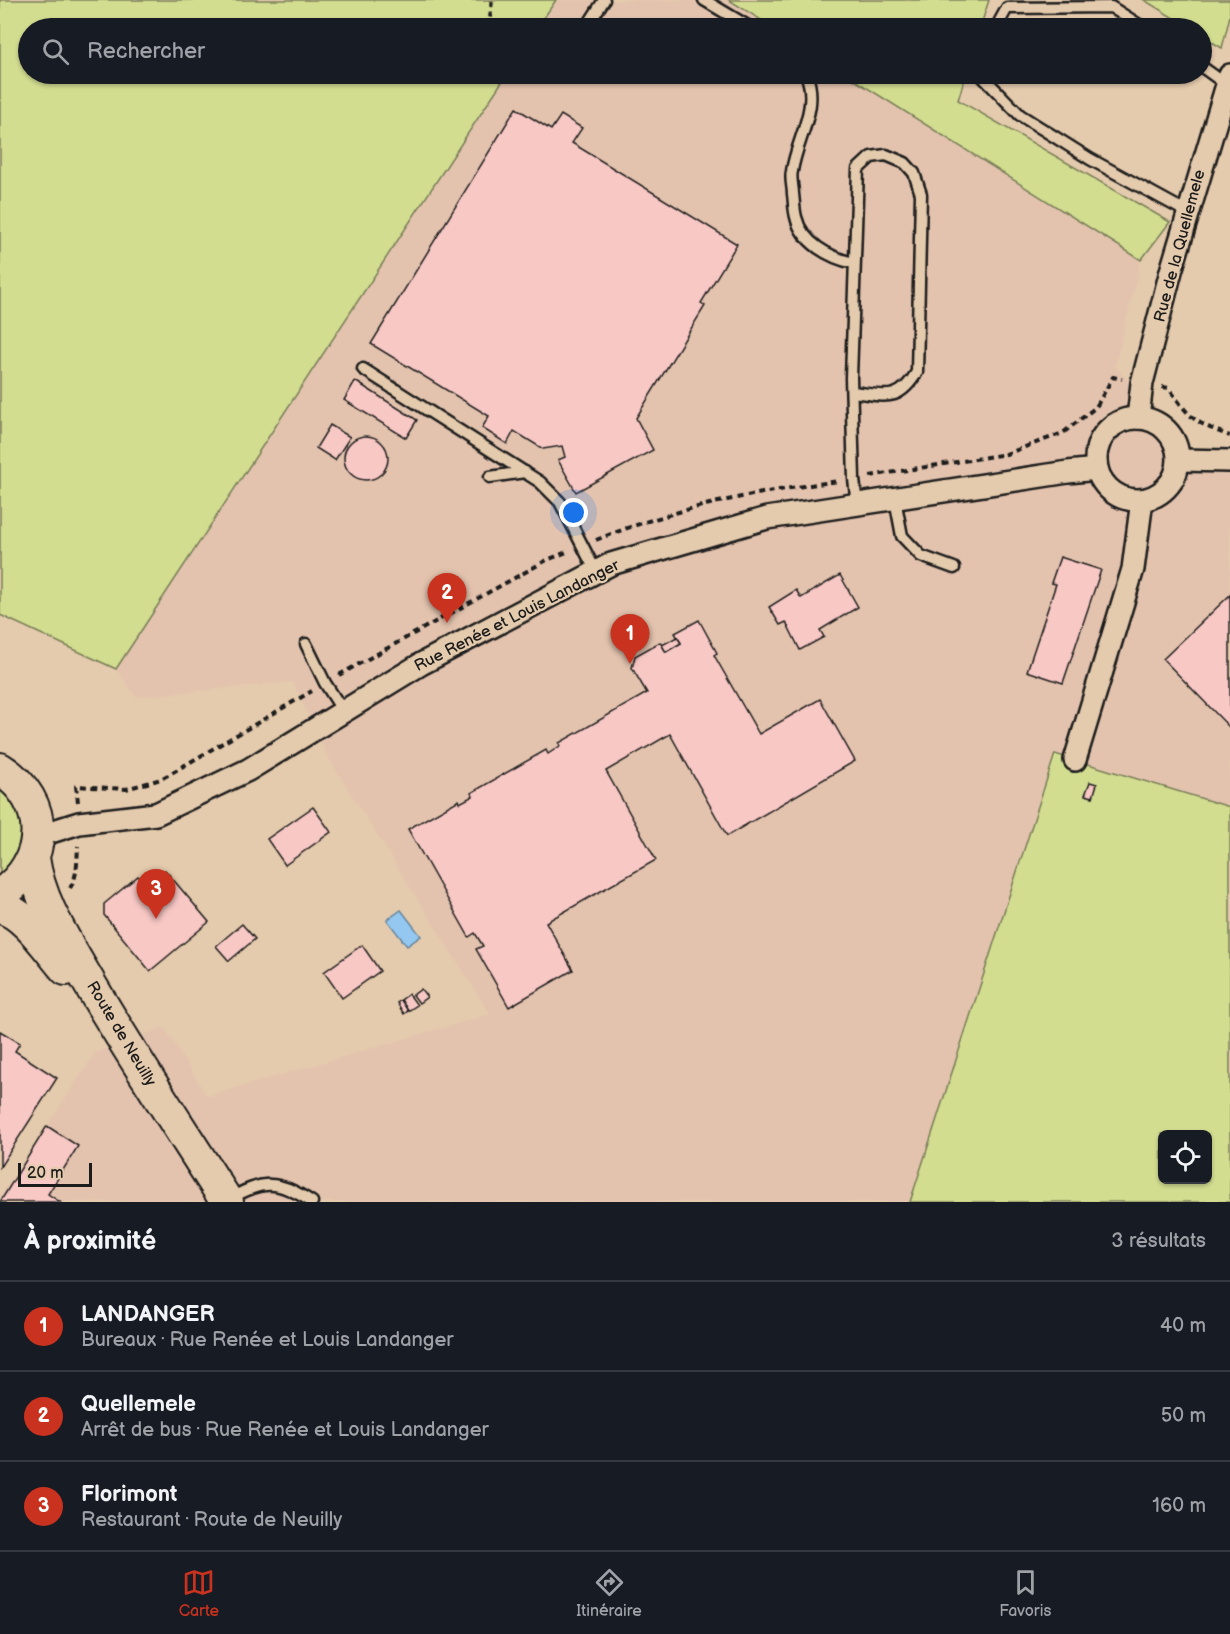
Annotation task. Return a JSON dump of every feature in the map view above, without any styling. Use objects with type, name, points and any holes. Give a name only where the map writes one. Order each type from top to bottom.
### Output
[{"type":"main road","name":"Route de Neuilly","points":[[0,769],[12,777],[27,794],[36,814],[36,879],[48,911],[113,1025],[227,1201]]},
{"type":"main road","points":[[0,895],[21,879],[36,847]]},
{"type":"main road","points":[[0,907],[10,909],[28,925],[113,1025]]},
{"type":"street","name":"Rue de la Quellemele","points":[[1138,418],[1142,383],[1187,212],[1228,80]]},
{"type":"street","points":[[1138,418],[1151,420],[1171,435],[1177,447],[1179,460],[1176,474],[1168,487],[1156,496],[1142,500],[1127,500],[1113,493],[1103,483],[1097,469],[1096,456],[1099,444],[1114,425],[1138,418]]},
{"type":"street","points":[[1179,460],[1230,461]]},
{"type":"street","name":"Rue Renée et Louis Landanger","points":[[36,847],[79,823],[156,814],[248,770],[421,664],[611,564],[768,518],[1097,469]]},
{"type":"street","points":[[1076,760],[1133,568],[1142,500]]},
{"type":"lane","points":[[592,18],[604,0]]},
{"type":"lane","points":[[704,0],[734,18]]},
{"type":"lane","points":[[1002,18],[1007,8],[1111,7],[1128,18]]},
{"type":"lane","points":[[1212,72],[1228,80]]},
{"type":"lane","points":[[810,84],[812,104],[791,173],[796,218],[802,231],[821,250],[835,259],[854,263]]},
{"type":"lane","points":[[990,84],[1020,115],[1090,159],[1187,212]]},
{"type":"lane","points":[[852,392],[894,396],[909,386],[917,372],[921,194],[914,172],[905,163],[885,155],[871,157],[858,169],[852,392],[856,505]]},
{"type":"lane","points":[[363,369],[540,482],[560,502],[596,572]]},
{"type":"lane","points":[[490,477],[525,472]]},
{"type":"lane","points":[[896,499],[902,536],[921,556],[954,567]]},
{"type":"lane","points":[[306,644],[325,683],[343,711]]},
{"type":"lane","points":[[227,1201],[250,1187],[273,1184],[293,1190],[312,1202]]},
{"type":"path","points":[[490,18],[492,0]]},
{"type":"path","points":[[66,894],[73,884],[77,866],[79,823],[76,786],[126,789],[161,779],[325,683],[547,560],[626,528],[698,506],[782,488],[854,479],[1006,454],[1063,433],[1096,407],[1113,377],[1169,388],[1187,414],[1201,425],[1230,436]]},
{"type":"shaded area","points":[[556,0],[728,0],[758,18],[544,18]]},
{"type":"shaded area","points":[[500,84],[861,84],[1141,260],[1115,366],[1212,473],[1230,473],[1230,1202],[0,1202],[0,1197],[95,1053],[164,1027],[207,1096],[490,1014],[326,754],[293,682],[136,697],[116,669]]},
{"type":"green space","points":[[0,0],[556,0],[544,18],[18,18],[18,84],[500,84],[116,669],[0,615]]},
{"type":"green space","points":[[729,0],[989,0],[983,18],[758,18]]},
{"type":"green space","points":[[1144,0],[1230,0],[1230,16],[1222,48],[1212,42],[1212,18],[1174,18]]},
{"type":"green space","points":[[861,84],[963,84],[958,100],[1170,222],[1141,260]]},
{"type":"green space","points":[[1055,754],[1230,807],[1230,1202],[910,1202]]},
{"type":"green space","points":[[0,786],[17,804],[23,821],[23,840],[17,858],[0,876]]},
{"type":"water","points":[[401,910],[421,936],[407,946],[387,920]]},
{"type":"building","points":[[516,108],[551,130],[561,115],[582,128],[572,143],[737,244],[701,303],[705,306],[636,418],[653,450],[576,492],[558,460],[565,457],[562,446],[543,449],[514,431],[507,444],[482,428],[489,416],[371,344]]},
{"type":"building","points":[[355,381],[417,420],[406,438],[344,400]]},
{"type":"building","points":[[330,425],[350,437],[335,460],[316,448]]},
{"type":"building","points":[[366,436],[381,443],[388,458],[381,473],[366,480],[351,473],[344,458],[351,443]]},
{"type":"building","points":[[1060,557],[1101,570],[1063,683],[1027,671],[1056,584],[1051,583]]},
{"type":"building","points":[[840,575],[858,607],[820,630],[824,637],[800,650],[786,622],[780,625],[769,607],[796,590],[801,598]]},
{"type":"building","points":[[1230,595],[1230,728],[1163,659]]},
{"type":"building","points":[[699,620],[717,653],[714,655],[759,734],[820,699],[855,761],[727,836],[670,734],[606,771],[656,860],[546,922],[573,970],[509,1007],[476,949],[483,946],[475,933],[469,937],[408,829],[459,800],[460,803],[473,796],[471,793],[546,750],[548,754],[560,746],[559,743],[647,693],[632,668],[635,656],[660,642],[666,652],[681,643],[675,633]]},
{"type":"building","points":[[677,637],[681,643],[666,652],[662,645]]},
{"type":"building","points":[[1090,782],[1097,784],[1093,797],[1085,795]]},
{"type":"building","points":[[313,807],[331,832],[285,865],[267,839]]},
{"type":"building","points":[[165,870],[209,922],[150,971],[104,915],[104,904],[138,876],[147,885]]},
{"type":"building","points":[[242,924],[255,939],[229,961],[216,946]]},
{"type":"building","points":[[362,945],[380,971],[342,998],[324,972]]},
{"type":"building","points":[[421,989],[427,997],[419,1003],[413,995]]},
{"type":"building","points":[[409,994],[417,1005],[408,1011],[401,1000]]},
{"type":"building","points":[[401,1000],[408,1011],[404,1014],[397,1003]]},
{"type":"building","points":[[0,1031],[20,1043],[15,1051],[57,1078],[0,1167]]},
{"type":"building","points":[[47,1126],[78,1146],[48,1194],[60,1202],[0,1202]]},
{"type":"place","name":"Quellemele","points":[[447,623]]},
{"type":"place","name":"LANDANGER","points":[[630,664]]},
{"type":"place","name":"Florimont","points":[[156,919]]}]
